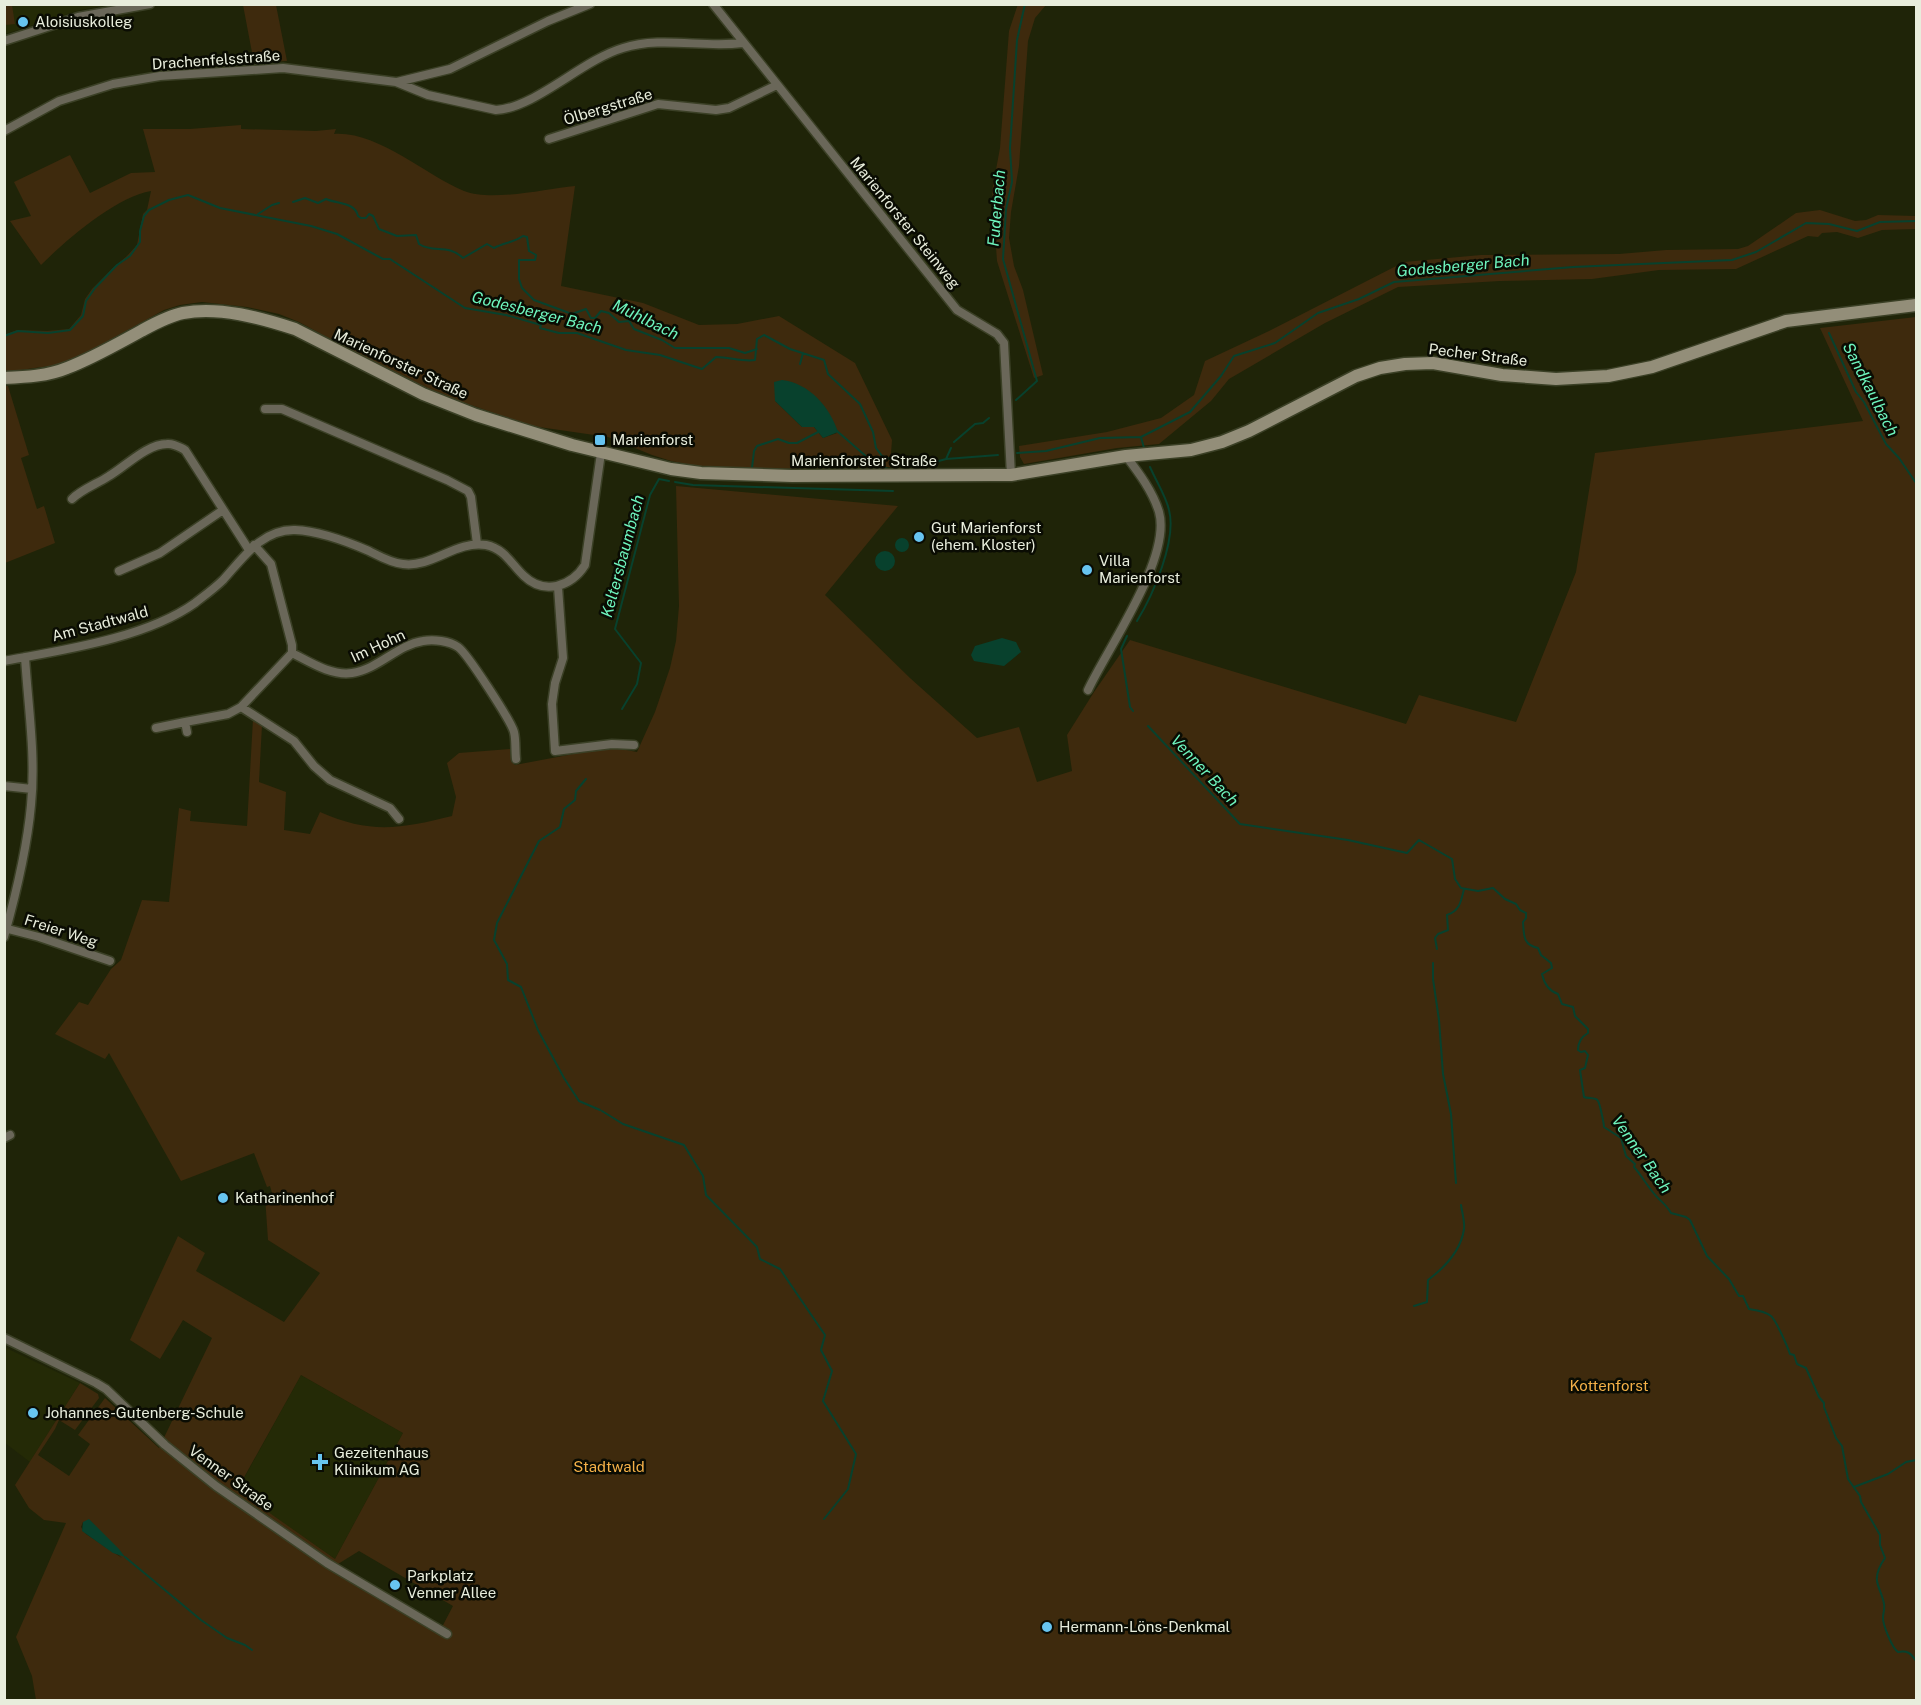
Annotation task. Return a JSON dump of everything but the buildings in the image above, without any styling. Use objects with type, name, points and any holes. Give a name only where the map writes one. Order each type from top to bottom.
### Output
[{"type":"main road","name":"Pecher Straße","points":[[1011,475],[1126,456],[1191,450],[1222,442],[1259,426],[1356,376],[1405,363],[1432,363],[1502,375],[1556,380],[1608,376],[1652,367],[1786,321],[1917,305]]},
{"type":"main road","name":"Marienforster Straße","points":[[4,378],[38,376],[67,369],[161,321],[182,314],[204,312],[229,314],[274,322],[295,329],[423,394],[513,428],[601,453],[671,469],[700,473],[803,476],[1011,475]]},
{"type":"street","points":[[4,41],[78,16],[150,4]]},
{"type":"street","points":[[396,82],[450,69],[548,21],[590,4]]},
{"type":"street","name":"Marienforster Steinweg","points":[[713,4],[957,310],[997,334],[1004,343],[1011,475]]},
{"type":"street","name":"Drachenfelsstraße","points":[[4,130],[59,101],[113,84],[160,76],[284,68],[396,82],[428,95],[496,110],[505,109],[526,102],[597,59],[624,47],[638,44],[742,43]]},
{"type":"street","name":"Ölbergstraße","points":[[549,139],[658,104],[716,110],[729,108],[777,85]]},
{"type":"street","points":[[265,409],[282,409],[468,491],[471,497],[477,544],[489,546],[506,554],[523,576],[534,583],[545,586],[558,587],[575,578],[585,565],[601,453]]},
{"type":"street","points":[[72,499],[148,450],[175,444],[185,450],[223,510],[252,548],[271,564],[292,645],[292,653],[242,707],[228,714],[156,728]]},
{"type":"street","points":[[1088,690],[1133,609],[1154,560],[1160,535],[1160,514],[1152,493],[1126,456]]},
{"type":"street","points":[[119,571],[160,553],[223,510]]},
{"type":"street","name":"Am Stadtwald","points":[[4,661],[124,634],[165,619],[194,604],[221,582],[252,548],[277,533],[297,530],[344,540],[404,565],[418,563],[477,544]]},
{"type":"street","points":[[558,587],[562,658],[552,704],[555,751],[612,744],[634,745]]},
{"type":"street","name":"Im Hohn","points":[[292,653],[333,672],[351,673],[382,662],[407,645],[423,641],[442,641],[459,648],[477,670],[513,730],[516,759]]},
{"type":"street","points":[[5,931],[22,865],[32,789],[33,757],[26,657]]},
{"type":"street","points":[[242,707],[294,741],[314,766],[330,780],[390,808],[399,819]]},
{"type":"street","points":[[185,722],[187,732]]},
{"type":"street","points":[[4,786],[32,789]]},
{"type":"street","name":"Freier Weg","points":[[5,931],[39,937],[110,961]]},
{"type":"street","name":"Venner Straße","points":[[4,1338],[101,1386],[178,1456],[216,1486],[327,1563],[447,1634]]},
{"type":"shaded area","name":"Aloisiuskolleg","points":[[4,5],[109,5],[80,10],[5,34]]},
{"type":"shaded area","points":[[782,380],[801,386],[817,398],[830,414],[838,432],[823,438],[814,427],[802,427],[775,401],[774,382]]},
{"type":"shaded area","points":[[902,538],[907,540],[909,545],[907,550],[902,552],[897,550],[895,545],[897,540]]},
{"type":"shaded area","points":[[885,551],[892,554],[895,561],[892,568],[885,571],[878,568],[875,561],[878,554]]},
{"type":"shaded area","points":[[1002,638],[1016,642],[1021,652],[1004,666],[974,661],[971,655],[975,646]]},
{"type":"shaded area","name":"Johannes-Gutenberg-Schule","points":[[4,1347],[80,1383],[30,1462],[5,1443]]},
{"type":"shaded area","name":"Gezeitenhaus Klinikum AG","points":[[301,1375],[403,1433],[335,1559],[237,1491]]},
{"type":"shaded area","points":[[89,1519],[125,1557],[113,1553],[82,1531],[83,1522]]},
{"type":"green space","points":[[5,4],[12,5],[15,24],[5,25]]},
{"type":"green space","points":[[1018,4],[1046,5],[1035,18],[1028,41],[1019,166],[1009,238],[1014,266],[1023,290],[1043,375],[1034,378],[997,261],[992,191],[1000,148],[1009,31]]},
{"type":"green space","points":[[243,5],[276,5],[287,61],[254,63]]},
{"type":"green space","points":[[241,125],[241,129],[316,131],[336,129],[334,134],[351,135],[384,146],[449,184],[475,194],[518,194],[575,186],[561,286],[643,303],[699,325],[737,324],[779,316],[855,363],[892,440],[890,467],[765,469],[704,467],[671,461],[608,437],[532,426],[440,394],[279,314],[247,307],[202,302],[164,310],[77,358],[57,365],[5,372],[4,335],[17,330],[69,329],[81,315],[85,299],[92,289],[137,245],[143,214],[147,210],[151,191],[137,195],[107,210],[41,265],[10,221],[31,216],[14,182],[70,155],[90,193],[131,173],[155,172],[143,129],[190,129]],"holes":[[[775,401],[837,433],[823,438],[814,427],[802,427]]]},
{"type":"green space","points":[[1820,210],[1855,221],[1866,220],[1878,215],[1916,216],[1916,229],[1882,230],[1858,238],[1837,232],[1822,233],[1818,237],[1808,236],[1736,269],[1659,270],[1592,279],[1398,287],[1325,323],[1229,379],[1211,401],[1159,444],[1117,448],[1024,464],[1020,457],[1019,446],[1107,432],[1161,418],[1194,395],[1205,361],[1404,262],[1481,255],[1619,254],[1666,250],[1738,249],[1748,246],[1796,213]]},
{"type":"green space","points":[[1916,317],[1916,1700],[36,1700],[32,1676],[16,1637],[66,1523],[44,1520],[29,1508],[15,1485],[80,1383],[98,1394],[99,1398],[75,1430],[59,1420],[38,1455],[69,1476],[90,1444],[78,1435],[105,1398],[159,1448],[212,1338],[183,1320],[160,1359],[130,1340],[178,1236],[205,1253],[196,1271],[284,1322],[320,1273],[268,1240],[265,1196],[272,1193],[270,1186],[267,1187],[254,1153],[181,1181],[109,1053],[105,1059],[55,1034],[79,1002],[88,1005],[111,969],[121,960],[142,900],[169,902],[179,808],[191,811],[190,821],[247,826],[253,719],[262,725],[259,782],[286,792],[284,830],[310,834],[320,812],[354,824],[385,827],[416,824],[452,816],[456,797],[447,763],[459,753],[510,749],[512,762],[515,765],[610,747],[637,752],[655,712],[670,668],[676,641],[679,606],[676,486],[898,506],[825,595],[910,678],[977,738],[1019,727],[1037,782],[1072,771],[1067,735],[1130,640],[1406,724],[1419,695],[1516,722],[1576,572],[1595,453],[1863,421],[1820,328]],"holes":[[[301,1375],[403,1433],[335,1559],[237,1490]],[[83,1522],[122,1558],[86,1534],[81,1527]],[[359,1551],[453,1606],[442,1627],[338,1564]]]},
{"type":"green space","points":[[4,386],[8,386],[29,455],[21,458],[37,509],[44,506],[55,543],[5,563]]},
{"type":"waterway","name":"Fuderbach","points":[[1016,400],[1037,381],[1003,259],[1006,209],[1012,182],[1010,148],[1017,40],[1025,4]]},
{"type":"waterway","name":"Godesberger Bach","points":[[4,336],[18,331],[48,333],[70,330],[83,316],[86,301],[95,288],[117,265],[130,256],[140,242],[144,216],[149,210],[169,200],[188,195],[220,208],[311,226],[337,234],[383,259],[390,259],[465,308],[506,315],[559,333],[577,333],[626,350],[660,355],[702,369],[716,357],[755,360],[757,339],[764,335],[790,349],[824,360],[828,374],[860,404],[873,432],[876,448],[882,456],[896,461],[924,465],[946,459],[998,455]]},
{"type":"waterway","name":"Mühlbach","points":[[293,202],[305,198],[318,203],[326,199],[345,204],[353,208],[361,218],[366,218],[369,214],[373,216],[379,229],[397,236],[416,235],[419,244],[425,247],[451,251],[463,258],[487,244],[494,248],[523,236],[527,237],[529,251],[536,255],[535,260],[519,260],[519,279],[522,288],[534,300],[572,314],[586,309],[591,318],[595,318],[601,311],[609,313],[619,322],[629,321],[634,329],[675,348],[729,348],[745,353],[757,349]]},
{"type":"waterway","name":"Mühlbach","points":[[258,214],[279,203]]},
{"type":"waterway","name":"Godesberger Bach","points":[[1017,453],[1046,451],[1100,438],[1141,437],[1190,412],[1221,376],[1234,356],[1275,343],[1318,313],[1359,299],[1394,282],[1573,267],[1732,260],[1756,252],[1806,223],[1829,224],[1857,231],[1880,222],[1916,221]]},
{"type":"waterway","name":"Sandkaulbach","points":[[1829,333],[1856,392],[1864,402],[1886,444],[1916,483]]},
{"type":"waterway","name":"Keltersbaumbach","points":[[800,364],[803,353]]},
{"type":"waterway","name":"Fuderbach","points":[[954,442],[975,424],[983,423],[989,418]]},
{"type":"waterway","name":"Keltersbaumbach","points":[[837,431],[876,465],[891,470]]},
{"type":"waterway","points":[[752,468],[754,451],[757,446],[778,439],[797,443],[818,432]]},
{"type":"waterway","name":"Venner Bach","points":[[1141,437],[1144,448]]},
{"type":"waterway","name":"Fuderbach","points":[[946,459],[951,448]]},
{"type":"waterway","name":"Venner Bach","points":[[1137,621],[1162,567],[1170,536],[1171,522],[1168,505],[1150,467]]},
{"type":"waterway","name":"Keltersbaumbach","points":[[622,709],[637,684],[641,663],[615,629],[650,495],[659,479],[669,481]]},
{"type":"waterway","name":"Keltersbaumbach","points":[[675,482],[693,485],[893,491]]},
{"type":"waterway","name":"Venner Bach","points":[[1127,636],[1121,649],[1130,707],[1133,711]]},
{"type":"waterway","name":"Venner Bach","points":[[1148,726],[1240,824],[1348,840],[1407,853],[1419,840],[1452,859],[1455,879],[1461,888],[1478,891],[1493,888],[1526,913],[1523,922],[1525,939],[1529,945],[1538,948],[1541,955],[1551,963],[1552,968],[1542,974],[1546,983],[1552,991],[1558,994],[1562,1004],[1573,1007],[1575,1016],[1588,1029],[1588,1033],[1582,1038],[1578,1047],[1578,1050],[1585,1051],[1588,1055],[1585,1068],[1580,1070],[1584,1097],[1597,1100],[1604,1127],[1621,1138],[1626,1156],[1635,1164],[1634,1167],[1651,1190],[1671,1213],[1690,1220],[1707,1256],[1729,1279],[1739,1296],[1743,1296],[1749,1309],[1771,1316],[1790,1354],[1794,1355],[1797,1364],[1806,1368],[1824,1403],[1836,1438],[1842,1446],[1848,1479],[1860,1496],[1861,1502],[1880,1535],[1880,1545],[1885,1558],[1879,1569],[1877,1581],[1883,1601],[1886,1631],[1896,1650],[1908,1653],[1916,1661]]},
{"type":"waterway","name":"Keltersbaumbach","points":[[586,779],[576,791],[575,800],[564,809],[560,827],[539,841],[497,923],[494,940],[507,964],[508,980],[521,987],[538,1030],[564,1078],[579,1101],[600,1110]]},
{"type":"waterway","points":[[1437,949],[1435,938],[1438,934],[1448,930],[1447,915],[1457,908],[1464,889]]},
{"type":"waterway","points":[[1433,963],[1443,1074],[1451,1114],[1456,1183]]},
{"type":"waterway","name":"Keltersbaumbach","points":[[602,1111],[623,1124],[684,1145],[703,1176],[706,1195],[757,1247],[760,1259],[780,1269],[825,1335],[821,1350],[832,1371],[823,1401],[856,1454],[848,1489],[824,1519]]},
{"type":"waterway","points":[[1414,1306],[1427,1302],[1428,1280],[1456,1252],[1464,1226],[1461,1205]]},
{"type":"waterway","points":[[1854,1487],[1888,1474],[1906,1462],[1916,1460]]},
{"type":"waterway","points":[[125,1557],[201,1620],[227,1638],[252,1650]]},
{"type":"place","name":"Aloisiuskolleg","points":[[23,22]]},
{"type":"place","name":"Marienforst","points":[[600,440]]},
{"type":"place","name":"Gut Marienforst (ehem. Kloster)","points":[[919,537]]},
{"type":"place","name":"Villa Marienforst","points":[[1087,570]]},
{"type":"place","name":"Katharinenhof","points":[[223,1198]]},
{"type":"place","name":"Johannes-Gutenberg-Schule","points":[[33,1413]]},
{"type":"place","name":"Gezeitenhaus Klinikum AG","points":[[320,1462]]},
{"type":"place","name":"Parkplatz Venner Allee","points":[[395,1585]]},
{"type":"place","name":"Hermann-Löns-Denkmal","points":[[1047,1627]]},
{"type":"park label","name":"Kottenforst","points":[[1609,1386]]},
{"type":"park label","name":"Stadtwald","points":[[609,1467]]}]
